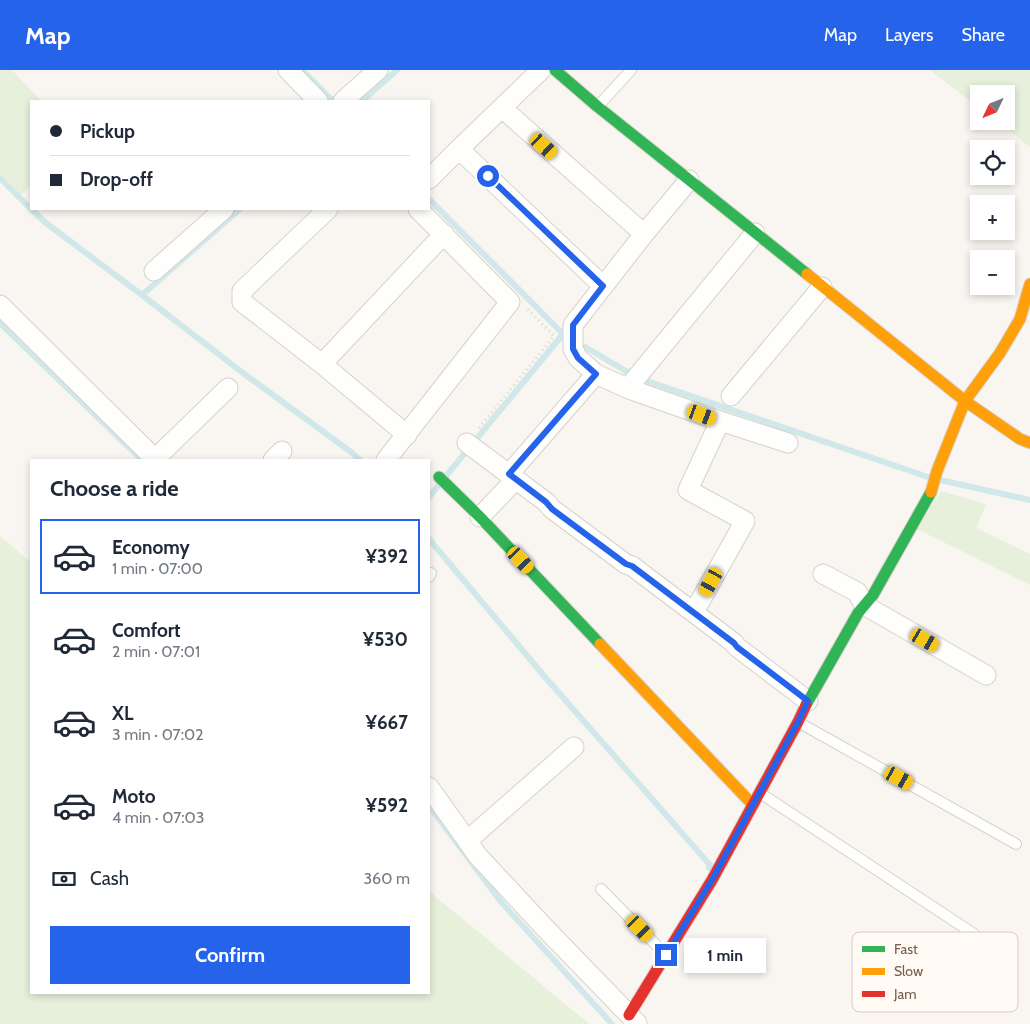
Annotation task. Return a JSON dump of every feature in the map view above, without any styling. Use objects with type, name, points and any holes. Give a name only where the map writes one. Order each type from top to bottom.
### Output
[{"type":"street","points":[[288,70],[317,100]]},
{"type":"street","points":[[344,100],[378,70]]},
{"type":"street","points":[[555,70],[598,107],[965,401],[1020,439],[1030,443]]},
{"type":"street","points":[[430,178],[539,72]]},
{"type":"street","points":[[502,108],[644,234]]},
{"type":"street","points":[[459,149],[603,286]]},
{"type":"street","points":[[689,180],[573,325],[573,341],[578,358],[596,374],[635,381],[720,421],[788,443]]},
{"type":"street","points":[[154,271],[223,210]]},
{"type":"street","points":[[327,210],[242,291],[242,302],[322,364],[406,435]]},
{"type":"street","points":[[387,459],[510,302],[419,210]]},
{"type":"street","points":[[635,381],[755,233]]},
{"type":"street","points":[[322,364],[444,234]]},
{"type":"street","points":[[430,788],[478,856],[633,1019],[666,955],[712,880],[808,701],[858,613],[873,595],[931,494],[937,470],[965,401],[1000,353],[1020,319],[1030,284]]},
{"type":"street","points":[[732,396],[822,287]]},
{"type":"street","points":[[0,305],[154,459]]},
{"type":"street","points":[[480,517],[596,374]]},
{"type":"street","points":[[156,459],[228,388]]},
{"type":"street","points":[[694,612],[745,521],[688,490],[720,421]]},
{"type":"street","points":[[470,445],[511,481],[546,502],[552,509],[694,612],[808,701]]},
{"type":"street","points":[[441,479],[480,517],[752,805]]},
{"type":"street","points":[[823,574],[857,592],[864,605],[986,675]]},
{"type":"street","points":[[467,841],[574,747]]},
{"type":"lane","points":[[598,107],[631,70]]},
{"type":"lane","points":[[798,722],[1016,844]]},
{"type":"lane","points":[[759,792],[971,932]]},
{"type":"lane","points":[[601,888],[666,955]]},
{"type":"path","points":[[470,445],[554,336],[520,303],[510,302]]},
{"type":"green space","points":[[0,70],[12,70],[40,100],[30,100],[30,186],[20,196],[0,176]]},
{"type":"green space","points":[[930,70],[1030,70],[1030,147],[1008,130],[1015,130],[1015,85],[970,85],[970,101]]},
{"type":"green space","points":[[941,491],[986,504],[976,528],[1030,554],[1030,585],[917,529]]},
{"type":"green space","points":[[0,536],[30,561],[30,994],[430,994],[430,892],[589,1024],[0,1024]]},
{"type":"waterway","points":[[302,70],[332,100]]},
{"type":"waterway","points":[[363,100],[397,70]]},
{"type":"waterway","points":[[0,178],[30,208]]},
{"type":"waterway","points":[[430,200],[563,334],[626,371],[650,382],[928,477]]},
{"type":"waterway","points":[[32,210],[46,223],[359,459]]},
{"type":"waterway","points":[[142,295],[239,210]]},
{"type":"waterway","points":[[0,323],[141,459]]},
{"type":"waterway","points":[[446,476],[563,334]]},
{"type":"waterway","points":[[940,480],[1030,500]]},
{"type":"waterway","points":[[430,496],[438,486]]},
{"type":"waterway","points":[[430,540],[545,677],[710,865],[709,868]]},
{"type":"waterway","points":[[430,807],[502,903],[612,1024]]},
{"type":"traffic: fast","points":[[555,70],[598,107],[807,274]]},
{"type":"traffic: fast","points":[[439,477],[480,517],[600,644]]},
{"type":"traffic: fast","points":[[806,705],[858,613],[873,595],[931,492]]},
{"type":"traffic: slow","points":[[807,274],[965,401],[1020,439],[1030,443]]},
{"type":"traffic: slow","points":[[931,492],[937,471],[965,401],[1000,353],[1020,319],[1030,284]]},
{"type":"traffic: slow","points":[[600,644],[753,805]]},
{"type":"traffic: jam","points":[[629,1015],[712,880],[806,705]]},
{"type":"route","points":[[488,176],[603,286],[573,325],[573,349],[578,358],[596,374],[509,474],[546,502],[552,509],[694,612],[808,701],[712,880],[666,955]]}]
